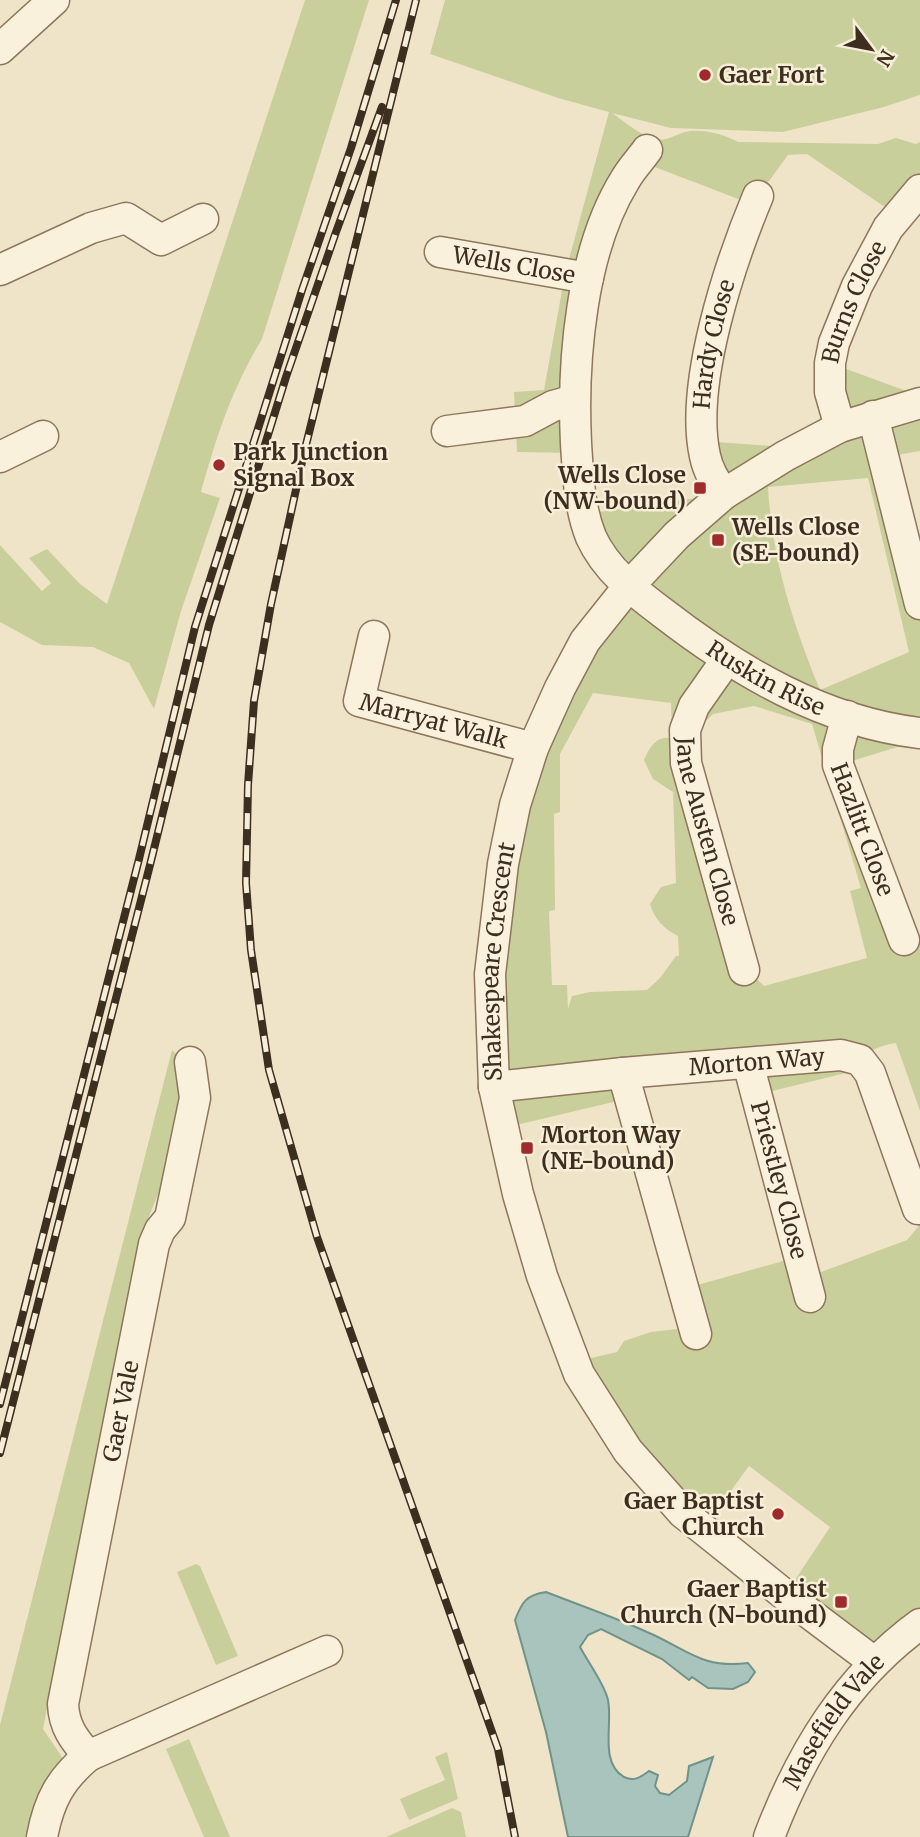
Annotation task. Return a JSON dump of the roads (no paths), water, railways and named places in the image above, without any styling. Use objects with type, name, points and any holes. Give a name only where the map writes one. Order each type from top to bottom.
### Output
[{"type":"street","points":[[0,48],[54,0]]},
{"type":"street","name":"Wells Close","points":[[628,587],[601,554],[584,514],[578,485],[574,376],[588,278],[606,220],[625,181],[647,150]]},
{"type":"street","name":"Burns Close","points":[[840,427],[830,392],[830,363],[834,343],[857,286],[888,228],[920,190]]},
{"type":"street","name":"Hardy Close","points":[[724,494],[711,475],[705,455],[704,384],[713,335],[737,247],[758,196]]},
{"type":"street","points":[[0,270],[91,228],[126,218],[162,240],[203,219]]},
{"type":"street","name":"Wells Close","points":[[440,252],[588,278]]},
{"type":"street","points":[[447,431],[525,421],[554,405],[574,400]]},
{"type":"street","name":"Shakespeare Crescent","points":[[874,1661],[794,1602],[683,1513],[628,1451],[579,1374],[542,1276],[518,1194],[494,1087],[490,974],[503,864],[515,805],[533,748],[585,641],[628,587],[677,536],[724,494],[785,456],[840,427],[920,403]]},
{"type":"street","points":[[873,416],[920,604]]},
{"type":"street","points":[[0,457],[43,436]]},
{"type":"street","name":"Ruskin Rise","points":[[628,587],[727,659],[769,684],[847,716],[920,733]]},
{"type":"street","name":"Marryat Walk","points":[[374,636],[359,701],[533,748]]},
{"type":"street","name":"Jane Austen Close","points":[[727,659],[694,706],[685,730],[686,763],[744,970]]},
{"type":"street","name":"Hazlitt Close","points":[[847,716],[838,749],[838,765],[904,940]]},
{"type":"street","name":"Morton Way","points":[[494,1087],[841,1055],[860,1060],[870,1073],[918,1209]]},
{"type":"street","name":"Gaer Vale","points":[[88,1756],[71,1735],[64,1720],[62,1704],[154,1244],[160,1230],[170,1218],[195,1098],[190,1062]]},
{"type":"street","name":"Priestley Close","points":[[748,1063],[810,1297]]},
{"type":"street","points":[[623,1073],[696,1334]]},
{"type":"street","name":"Masefield Vale","points":[[769,1837],[788,1789],[813,1742],[838,1704],[874,1661],[920,1624]]},
{"type":"street","points":[[42,1837],[46,1814],[57,1790],[71,1771],[88,1756],[327,1651]]},
{"type":"water","points":[[546,1592],[661,1638],[695,1656],[718,1663],[748,1663],[755,1672],[748,1682],[733,1689],[708,1688],[692,1677],[689,1680],[662,1659],[601,1629],[588,1635],[580,1647],[606,1694],[609,1710],[609,1753],[616,1770],[624,1777],[634,1779],[649,1771],[658,1775],[655,1786],[660,1793],[669,1795],[687,1781],[689,1766],[713,1757],[688,1837],[568,1837],[546,1732],[515,1620],[526,1600]]},
{"type":"railway","points":[[0,1404],[139,859],[195,627],[302,290],[351,148],[396,0]]},
{"type":"railway","points":[[416,0],[304,453],[271,604],[254,701],[248,785],[246,883],[251,950],[269,1070],[317,1237],[498,1749],[515,1837]]},
{"type":"railway","points":[[0,1453],[209,625],[286,377],[382,107]]},
{"type":"place","name":"Gaer Fort","points":[[705,75]]},
{"type":"place","name":"Park Junction Signal Box","points":[[219,465]]},
{"type":"place","name":"Wells Close (NW-bound)","points":[[700,488]]},
{"type":"place","name":"Wells Close (SE-bound)","points":[[718,540]]},
{"type":"place","name":"Morton Way (NE-bound)","points":[[527,1148]]},
{"type":"place","name":"Gaer Baptist Church","points":[[778,1514]]},
{"type":"place","name":"Gaer Baptist Church (N-bound)","points":[[841,1602]]}]
